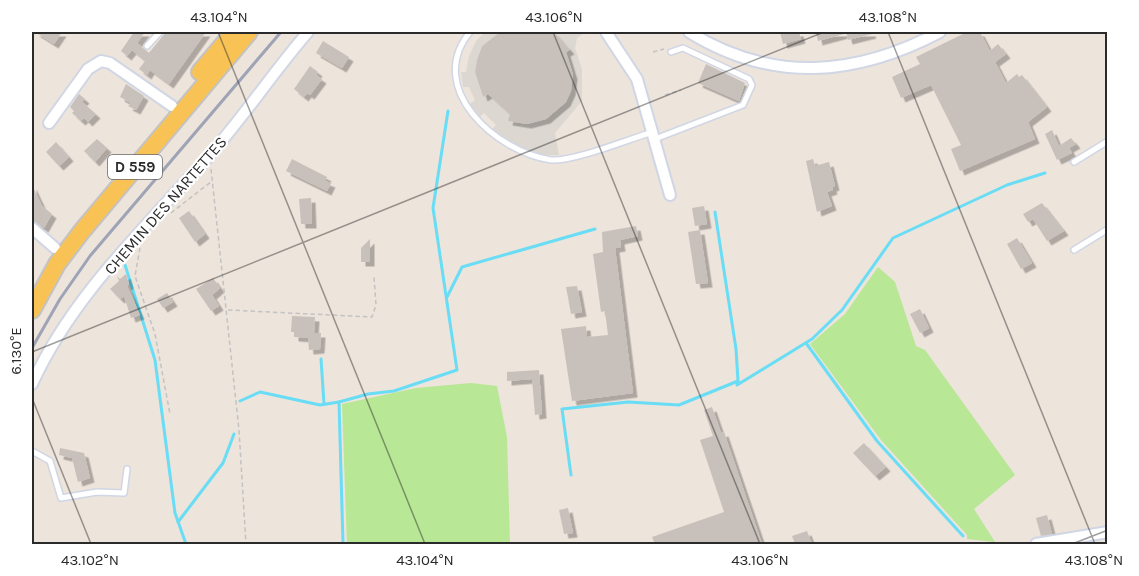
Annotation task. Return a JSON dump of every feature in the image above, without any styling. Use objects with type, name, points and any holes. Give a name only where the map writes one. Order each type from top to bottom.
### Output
[{"type":"main road","name":"D 559","points":[[32,285],[55,248],[234,32]]},
{"type":"main road","name":"D 559","points":[[32,310],[57,264],[82,231],[249,32]]},
{"type":"street","name":"CHEMIN DES NARTETTES","points":[[32,384],[52,345],[113,261],[208,157],[308,32]]},
{"type":"street","points":[[606,32],[637,79],[670,195]]},
{"type":"street","points":[[615,32],[620,52]]},
{"type":"street","points":[[689,32],[739,56],[782,66],[815,70],[849,67],[885,57],[940,32]]},
{"type":"street","points":[[49,123],[88,69],[101,61],[110,63],[172,106]]},
{"type":"street","points":[[32,228],[55,248]]},
{"type":"street","points":[[1036,544],[1107,532]]},
{"type":"lane","points":[[147,46],[160,32]]},
{"type":"lane","points":[[470,32],[456,58],[455,76],[461,97],[470,114],[519,149],[553,160],[570,158],[675,131],[743,105],[752,85],[750,79],[683,48],[671,52]]},
{"type":"lane","points":[[1074,162],[1107,141]]},
{"type":"lane","points":[[1074,250],[1107,229]]},
{"type":"lane","points":[[32,451],[50,461],[61,498],[97,492],[124,493],[127,469]]},
{"type":"path","points":[[653,52],[663,49],[671,52]]},
{"type":"path","points":[[665,95],[681,90]]},
{"type":"path","points":[[208,157],[213,181],[227,310],[246,544]]},
{"type":"path","points":[[165,219],[213,181]]},
{"type":"path","points":[[141,246],[135,263],[135,276],[155,334],[170,414]]},
{"type":"path","points":[[227,310],[372,317],[376,305],[374,277]]},
{"type":"green space","points":[[878,267],[895,282],[916,346],[925,350],[1015,475],[974,509],[995,542],[967,539],[967,535],[881,440],[810,344],[845,314]]},
{"type":"green space","points":[[471,383],[497,386],[507,437],[510,544],[347,544],[342,404],[416,388]]},
{"type":"shaded area","points":[[485,32],[500,32],[482,46],[477,60],[475,72],[483,97],[488,94],[510,114],[509,121],[527,124],[546,119],[566,102],[573,75],[566,52],[570,49],[554,32],[586,32],[577,38],[575,48],[582,69],[582,101],[555,133],[559,155],[541,155],[519,147],[492,129],[496,125],[484,113],[480,117],[470,104],[475,100],[469,87],[463,87],[461,72],[466,72],[469,56],[476,41]]},
{"type":"building","points":[[35,32],[62,32],[54,44]]},
{"type":"building","points":[[134,32],[145,32],[137,43],[149,53],[166,32],[206,32],[169,84],[150,70],[147,75],[139,69],[145,61],[132,50],[127,56],[121,51]]},
{"type":"building","points":[[500,32],[554,32],[570,50],[566,52],[573,75],[571,91],[566,102],[546,119],[527,124],[508,121],[510,114],[488,94],[483,97],[475,72],[477,60],[482,46]]},
{"type":"building","points":[[780,32],[799,32],[801,39],[783,44]]},
{"type":"building","points":[[816,32],[843,32],[844,34],[818,41]]},
{"type":"building","points":[[846,32],[871,32],[872,34],[848,40]]},
{"type":"building","points":[[967,32],[980,32],[990,51],[998,44],[1006,54],[995,62],[1006,83],[1017,74],[1019,77],[1022,75],[1047,107],[1028,122],[1035,139],[960,171],[951,149],[961,145],[931,85],[901,98],[892,77],[920,64],[916,57]]},
{"type":"building","points":[[323,41],[349,57],[342,68],[316,53]]},
{"type":"building","points":[[706,64],[745,83],[739,101],[698,83]]},
{"type":"building","points":[[310,66],[318,72],[316,75],[322,79],[310,95],[307,93],[304,97],[294,89]]},
{"type":"building","points":[[126,84],[144,96],[136,110],[128,106],[131,103],[120,97]]},
{"type":"building","points":[[79,94],[85,99],[82,102],[96,114],[88,122],[84,118],[81,121],[72,113],[74,111],[70,107]]},
{"type":"building","points":[[1052,130],[1059,146],[1071,138],[1076,144],[1069,148],[1072,153],[1057,160],[1045,134]]},
{"type":"building","points":[[97,139],[107,148],[95,162],[84,151]]},
{"type":"building","points":[[56,142],[69,157],[59,166],[46,152]]},
{"type":"building","points":[[292,159],[327,177],[325,181],[331,183],[327,191],[286,171]]},
{"type":"building","points":[[813,159],[815,166],[829,162],[835,186],[832,187],[833,190],[827,192],[832,206],[817,212],[806,161]]},
{"type":"building","points":[[32,185],[42,206],[52,214],[44,228],[32,221]]},
{"type":"building","points":[[311,198],[312,224],[301,224],[299,199]]},
{"type":"building","points":[[1042,203],[1064,231],[1047,241],[1033,219],[1028,222],[1023,214]]},
{"type":"building","points":[[704,206],[707,224],[695,226],[692,208]]},
{"type":"building","points":[[189,211],[205,234],[195,242],[179,218]]},
{"type":"building","points":[[636,226],[638,236],[620,240],[621,247],[615,248],[633,393],[572,401],[561,329],[586,326],[587,337],[608,335],[605,311],[601,312],[593,254],[603,252],[602,232]]},
{"type":"building","points":[[700,230],[708,283],[696,284],[688,232]]},
{"type":"building","points":[[1017,238],[1032,263],[1021,269],[1007,244]]},
{"type":"building","points":[[370,239],[370,262],[361,262],[361,248]]},
{"type":"building","points":[[126,274],[129,284],[127,286],[140,315],[131,318],[124,296],[120,299],[110,289],[119,281],[117,276],[120,279]]},
{"type":"building","points":[[213,278],[220,288],[212,295],[219,306],[211,311],[196,289]]},
{"type":"building","points":[[577,286],[582,312],[571,314],[566,287]]},
{"type":"building","points":[[167,293],[173,302],[163,308],[157,299]]},
{"type":"building","points":[[920,309],[929,328],[920,333],[910,314]]},
{"type":"building","points":[[292,316],[315,317],[314,333],[321,333],[320,349],[309,350],[308,338],[294,337],[294,332],[291,332]]},
{"type":"building","points":[[539,370],[542,414],[535,415],[532,379],[507,381],[507,372]]},
{"type":"building","points":[[712,407],[721,433],[724,432],[762,544],[655,544],[652,537],[724,512],[700,440],[713,436],[704,410]]},
{"type":"building","points":[[864,443],[886,467],[875,476],[853,453]]},
{"type":"building","points":[[60,448],[84,453],[90,478],[78,482],[72,458],[59,455]]},
{"type":"building","points":[[568,508],[573,533],[564,534],[559,510]]},
{"type":"building","points":[[1047,515],[1052,534],[1041,536],[1036,518]]},
{"type":"building","points":[[807,531],[812,544],[795,544],[792,536]]},
{"type":"waterway","points":[[343,544],[339,402],[368,394],[394,391],[457,370],[433,208],[448,111]]},
{"type":"waterway","points":[[571,475],[562,409],[628,402],[679,405],[738,381],[737,385],[812,339],[842,310],[893,238],[1007,185],[1045,173]]},
{"type":"waterway","points":[[715,212],[736,349],[738,381]]},
{"type":"waterway","points":[[447,297],[462,267],[595,229]]},
{"type":"waterway","points":[[125,265],[155,360],[175,513],[186,544]]},
{"type":"waterway","points":[[806,343],[877,441],[963,536]]},
{"type":"waterway","points":[[321,359],[324,404]]},
{"type":"waterway","points":[[240,401],[260,392],[320,405],[339,402]]},
{"type":"waterway","points":[[178,522],[223,463],[234,434]]},
{"type":"railway","points":[[32,348],[60,299],[90,256],[281,32]]}]
